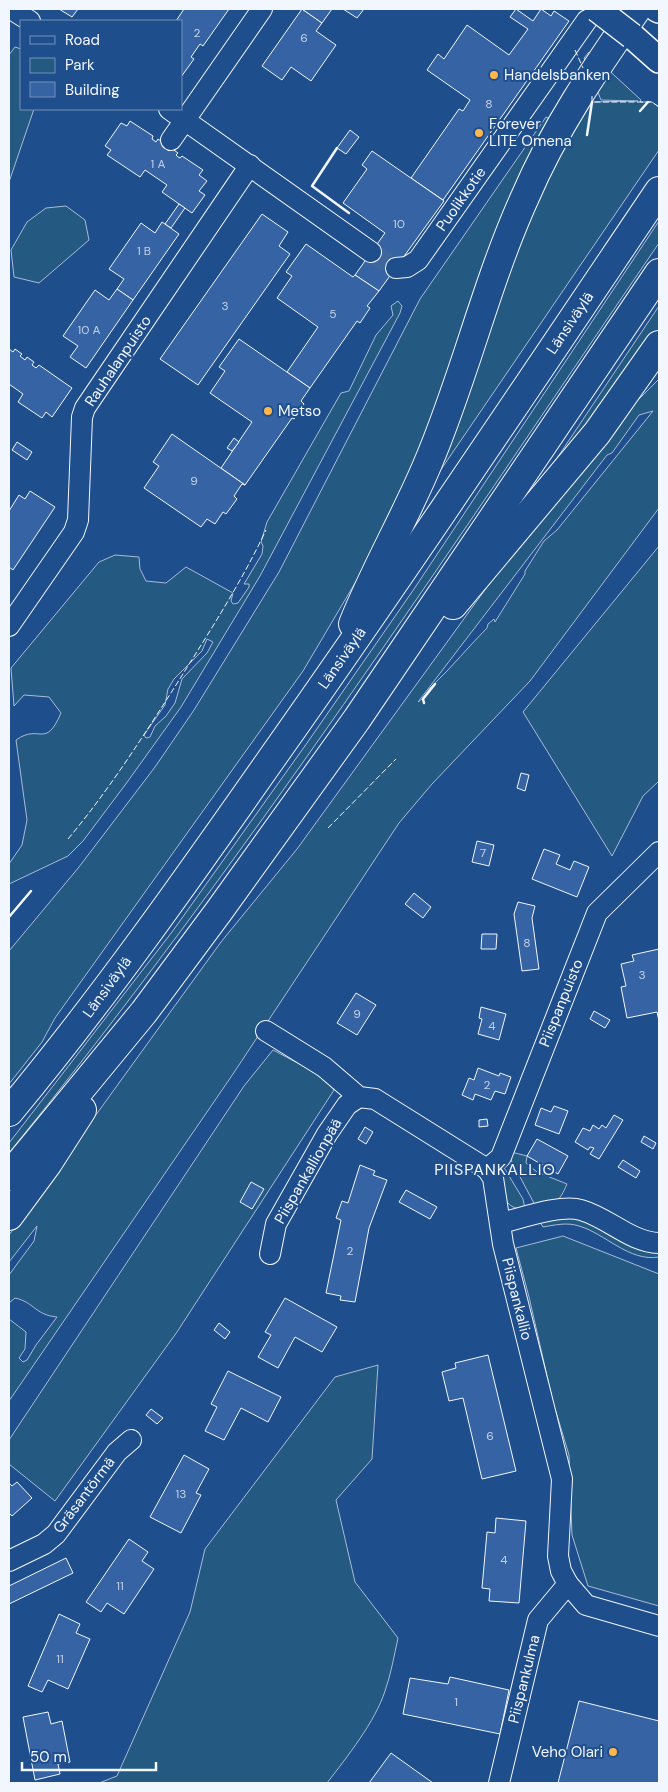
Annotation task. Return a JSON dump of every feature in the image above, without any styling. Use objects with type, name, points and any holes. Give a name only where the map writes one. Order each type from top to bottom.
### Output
[{"type":"highway","points":[[336,667],[370,580],[428,463],[491,285],[528,190],[546,150],[583,88],[637,9]]},
{"type":"highway","name":"Länsiväylä","points":[[9,1112],[62,1049],[186,880],[336,667],[659,191]]},
{"type":"highway","points":[[9,1176],[144,1012],[357,719],[659,273]]},
{"type":"highway","points":[[357,719],[597,433],[659,345]]},
{"type":"highway","points":[[9,1216],[48,1163],[144,1012]]},
{"type":"main road","points":[[592,15],[632,36],[659,60]]},
{"type":"street","points":[[11,9],[28,20]]},
{"type":"street","points":[[182,109],[262,9]]},
{"type":"street","name":"Puolikkotie","points":[[396,268],[407,267],[418,260],[592,15]]},
{"type":"street","points":[[171,140],[178,114],[371,252]]},
{"type":"street","name":"Rauhalanpuisto","points":[[9,626],[74,532],[78,520],[82,416],[85,408],[250,165]]},
{"type":"street","name":"Piispanpuisto","points":[[487,1168],[501,1157],[597,913],[659,852]]},
{"type":"street","points":[[266,1031],[324,1067],[359,1097],[375,1099],[487,1168]]},
{"type":"street","name":"Piispankallionpää","points":[[270,1254],[276,1224],[323,1142],[347,1105],[359,1097]]},
{"type":"street","name":"Piispankallio","points":[[487,1168],[492,1178],[503,1244],[562,1479],[558,1556],[561,1570],[568,1584],[586,1605],[659,1626]]},
{"type":"street","points":[[501,1223],[563,1209],[580,1209],[600,1217],[646,1242],[659,1243]]},
{"type":"street","name":"Gräsantörmä","points":[[9,1561],[44,1544],[56,1534],[117,1452],[131,1440]]},
{"type":"street","name":"Piispankulma","points":[[499,1783],[538,1620],[568,1584]]},
{"type":"green space","points":[[15,47],[20,49],[20,110],[34,110],[9,182],[9,55]]},
{"type":"green space","points":[[589,52],[641,100],[640,102],[652,102],[659,107],[659,150],[427,490],[533,197],[592,95],[592,102],[638,101],[601,100],[584,58]]},
{"type":"green space","points":[[546,117],[551,120],[443,395],[381,539],[303,671],[55,1018],[42,1042],[9,1084],[9,951],[79,867],[155,767],[194,710],[279,572],[420,299]]},
{"type":"green space","points":[[66,206],[85,220],[89,240],[39,283],[14,277],[11,250],[27,222],[46,208]]},
{"type":"green space","points":[[659,221],[659,243],[343,705],[263,819],[180,932],[9,1153],[9,1143],[172,932],[307,743],[414,589]]},
{"type":"green space","points":[[398,301],[402,306],[400,313],[260,576],[181,707],[83,841],[68,856],[9,884],[9,864],[22,845],[27,820],[16,740],[24,735],[42,734],[51,730],[61,713],[49,697],[24,695],[14,706],[11,668],[99,562],[115,555],[139,557],[140,569],[146,581],[166,583],[186,567],[233,593],[231,601],[233,604],[238,603],[249,587],[249,584],[244,584],[262,554],[263,546],[261,542],[267,522],[341,393],[349,391],[376,335],[393,315],[391,306]],"holes":[[[207,639],[213,642],[207,653],[182,679],[175,703],[166,716],[155,726],[150,737],[146,738],[144,735],[165,705],[168,689],[174,679],[202,651]]]},
{"type":"green space","points":[[659,306],[659,330],[623,381],[539,485]]},
{"type":"green space","points":[[659,379],[659,508],[530,681],[432,784],[399,823],[233,1074],[9,1401],[9,1319],[26,1332],[25,1349],[19,1358],[23,1362],[27,1360],[57,1317],[44,1314],[26,1302],[15,1298],[9,1303],[9,1275],[34,1241],[37,1226],[9,1262],[9,1235],[221,942],[297,849],[516,547],[628,410]],"holes":[[[653,411],[557,530],[544,541],[495,622],[494,619],[488,624],[487,628],[418,702],[607,455],[612,453],[639,415]]]},
{"type":"green space","points":[[659,546],[659,781],[643,796],[612,856],[523,712]]},
{"type":"green space","points":[[273,1050],[324,1077],[334,1090],[177,1332],[55,1501],[9,1464],[9,1440],[244,1086]]},
{"type":"green space","points":[[511,1152],[527,1156],[526,1163],[537,1172],[567,1184],[559,1199],[536,1207],[511,1160]]},
{"type":"green space","points":[[503,1166],[523,1199],[525,1209],[512,1206],[505,1198],[498,1174]]},
{"type":"green space","points":[[578,1216],[659,1252],[659,1257],[638,1255],[579,1226],[566,1224],[543,1227],[539,1221]]},
{"type":"green space","points":[[563,1236],[659,1274],[659,1606],[588,1586],[572,1535],[569,1455],[553,1402],[516,1248]]},
{"type":"green space","points":[[378,1365],[372,1459],[336,1500],[355,1582],[398,1638],[385,1691],[375,1715],[360,1739],[327,1783],[99,1783],[117,1776],[190,1612],[205,1549],[335,1377]]},
{"type":"building","points":[[59,9],[78,9],[72,17]]},
{"type":"building","points":[[184,9],[229,9],[203,46],[200,44],[191,57],[194,59],[182,76],[182,20],[177,20]]},
{"type":"building","points":[[302,9],[322,23],[316,31],[336,45],[311,81],[291,67],[282,80],[262,66]]},
{"type":"building","points":[[302,9],[332,9],[322,23]]},
{"type":"building","points":[[343,9],[364,9],[357,18]]},
{"type":"building","points":[[516,9],[533,21],[541,9],[551,16],[554,11],[569,21],[443,200],[411,178],[459,109],[463,111],[470,100],[427,70],[438,54],[444,59],[467,25],[509,55],[528,29],[510,17]]},
{"type":"building","points":[[130,121],[153,136],[152,139],[156,142],[158,139],[165,144],[164,147],[169,151],[171,148],[178,153],[176,155],[178,157],[182,156],[203,170],[199,175],[207,181],[199,191],[205,195],[192,213],[162,192],[167,185],[145,170],[140,177],[107,155],[111,150],[105,146],[121,123],[127,126]]},
{"type":"building","points":[[350,130],[359,137],[346,154],[337,148]]},
{"type":"building","points":[[372,151],[444,201],[379,291],[355,275],[385,233],[343,203],[367,169],[362,165]]},
{"type":"building","points":[[179,204],[185,208],[171,228],[165,224]]},
{"type":"building","points":[[262,214],[288,232],[279,246],[290,254],[198,385],[160,359]]},
{"type":"building","points":[[162,222],[179,234],[133,300],[117,289],[124,279],[109,269],[141,223],[155,233]]},
{"type":"building","points":[[306,244],[353,277],[355,275],[379,291],[367,306],[370,308],[360,323],[357,321],[310,388],[287,372],[318,327],[277,298],[292,276],[286,272]]},
{"type":"building","points":[[117,289],[133,300],[86,368],[70,357],[78,346],[63,336],[95,290],[109,300]]},
{"type":"building","name":"Metso","points":[[239,339],[310,388],[301,401],[304,404],[294,419],[292,418],[245,485],[221,468],[252,422],[210,393],[225,371],[219,367]]},
{"type":"building","points":[[9,349],[13,352],[15,349],[22,354],[20,356],[25,360],[27,357],[34,362],[32,365],[36,368],[39,365],[72,388],[52,417],[46,412],[42,418],[18,402],[23,394],[9,384]]},
{"type":"building","points":[[172,434],[245,485],[242,484],[234,496],[237,499],[226,514],[223,512],[215,524],[207,519],[201,527],[144,488],[159,466],[153,462]]},
{"type":"building","points":[[234,438],[239,442],[232,451],[227,448]]},
{"type":"building","points":[[17,442],[32,452],[27,460],[12,450]]},
{"type":"building","points":[[30,491],[55,507],[13,570],[9,567],[9,511],[19,495],[25,499]]},
{"type":"building","points":[[521,773],[529,775],[525,791],[517,788]]},
{"type":"building","points":[[477,841],[494,845],[489,866],[472,862]]},
{"type":"building","points":[[544,849],[560,855],[556,864],[570,870],[574,861],[589,867],[577,897],[532,879]]},
{"type":"building","points":[[414,893],[431,907],[423,918],[405,904]]},
{"type":"building","points":[[518,902],[535,906],[532,918],[539,969],[522,971],[514,914]]},
{"type":"building","points":[[482,934],[497,934],[496,949],[481,949]]},
{"type":"building","points":[[659,949],[659,1021],[657,1012],[627,1018],[621,987],[626,986],[621,964],[634,961],[632,955]]},
{"type":"building","points":[[356,993],[376,1005],[357,1035],[337,1023]]},
{"type":"building","points":[[481,1007],[506,1014],[499,1040],[478,1034],[482,1019],[479,1018]]},
{"type":"building","points":[[594,1011],[610,1020],[605,1028],[590,1019]]},
{"type":"building","points":[[478,1068],[499,1076],[500,1073],[511,1077],[505,1094],[495,1091],[491,1100],[475,1094],[473,1100],[462,1095],[469,1078],[474,1080]]},
{"type":"building","points":[[554,1106],[568,1111],[559,1134],[535,1125],[541,1108],[551,1112]]},
{"type":"building","points":[[614,1115],[623,1120],[599,1159],[590,1154],[594,1148],[590,1147],[588,1150],[575,1142],[583,1128],[590,1131],[593,1125],[599,1129],[602,1125],[606,1128]]},
{"type":"building","points":[[487,1119],[488,1126],[479,1127],[479,1120]]},
{"type":"building","points":[[365,1127],[373,1132],[366,1144],[358,1139]]},
{"type":"building","points":[[644,1136],[656,1143],[653,1149],[641,1142]]},
{"type":"building","points":[[537,1139],[568,1156],[558,1174],[527,1156]]},
{"type":"building","points":[[623,1160],[640,1171],[636,1178],[618,1167]]},
{"type":"building","points":[[360,1165],[375,1171],[373,1175],[387,1180],[369,1228],[355,1302],[340,1300],[341,1296],[326,1293],[341,1220],[336,1218],[342,1201],[348,1203]]},
{"type":"building","points":[[251,1182],[264,1189],[252,1209],[240,1202]]},
{"type":"building","points":[[406,1190],[437,1207],[430,1219],[399,1202]]},
{"type":"building","points":[[285,1298],[337,1327],[322,1352],[295,1337],[278,1368],[258,1357],[271,1335],[265,1332]]},
{"type":"building","points":[[219,1323],[230,1332],[225,1339],[214,1330]]},
{"type":"building","points":[[488,1355],[516,1471],[482,1479],[463,1398],[449,1401],[442,1372],[456,1368],[455,1363]]},
{"type":"building","points":[[228,1371],[281,1397],[268,1422],[241,1408],[224,1440],[205,1431],[217,1407],[211,1404]]},
{"type":"building","points":[[151,1409],[163,1418],[157,1424],[146,1415]]},
{"type":"building","points":[[184,1455],[209,1469],[196,1493],[201,1495],[181,1533],[150,1517]]},
{"type":"building","points":[[17,1482],[32,1498],[12,1516],[9,1513],[9,1483],[12,1486]]},
{"type":"building","points":[[496,1518],[526,1521],[519,1603],[489,1601],[490,1589],[482,1588],[487,1532],[495,1533]]},
{"type":"building","points":[[129,1539],[148,1552],[142,1561],[154,1569],[124,1614],[107,1603],[101,1612],[86,1602]]},
{"type":"building","points":[[66,1558],[73,1573],[9,1604],[9,1586]]},
{"type":"building","points":[[59,1614],[80,1624],[76,1633],[90,1639],[68,1689],[48,1680],[42,1692],[28,1686]]},
{"type":"building","points":[[450,1677],[509,1690],[500,1734],[403,1714],[410,1678],[448,1684]]},
{"type":"building","name":"Veho Olari","points":[[579,1701],[659,1721],[659,1783],[558,1783]]},
{"type":"building","points":[[48,1712],[51,1724],[62,1721],[70,1762],[58,1764],[60,1774],[35,1780],[23,1717]]},
{"type":"building","points":[[391,1753],[433,1783],[369,1783]]},
{"type":"tunnel","points":[[371,252],[396,268]]},
{"type":"fence","points":[[575,50],[583,68]]},
{"type":"fence","points":[[592,96],[592,102],[652,102],[659,107]]},
{"type":"fence","points":[[68,839],[111,783],[176,685],[235,590],[266,530]]},
{"type":"fence","points":[[328,828],[396,759]]},
{"type":"wall","points":[[587,135],[592,102]]},
{"type":"wall","points":[[640,111],[648,102]]},
{"type":"wall","points":[[337,148],[312,186],[349,213]]},
{"type":"wall","points":[[424,703],[423,699],[435,684]]},
{"type":"wall","points":[[9,917],[31,891]]},
{"type":"place","name":"Handelsbanken","points":[[494,75]]},
{"type":"place","name":"Forever LITE Omena","points":[[479,133]]},
{"type":"place","name":"Metso","points":[[268,411]]},
{"type":"place","name":"Veho Olari","points":[[613,1752]]},
{"type":"district","name":"PIISPANKALLIO","points":[[495,1169]]}]
